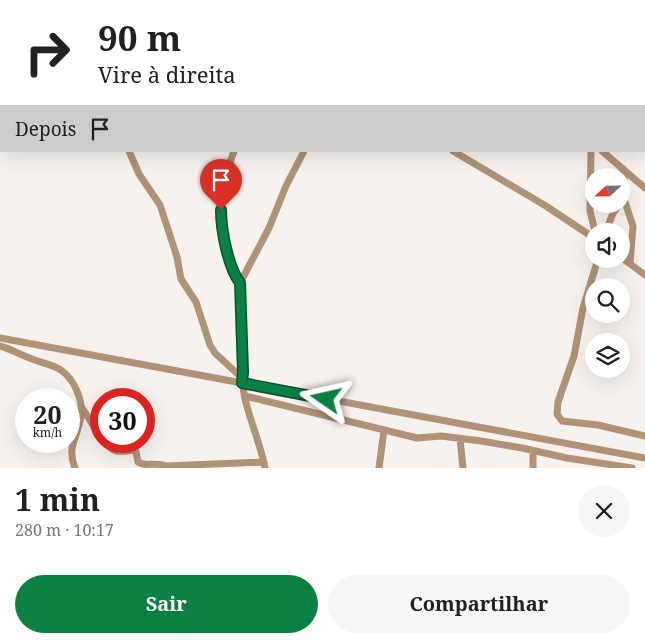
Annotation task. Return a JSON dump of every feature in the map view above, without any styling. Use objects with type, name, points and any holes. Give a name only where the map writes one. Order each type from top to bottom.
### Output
[{"type":"street","points":[[129,152],[139,174],[160,204],[177,257],[181,279],[196,302],[210,345],[215,353],[242,381]]},
{"type":"street","points":[[136,453],[138,462],[145,465],[156,463],[166,466],[264,465],[256,432],[244,396],[242,381],[240,283],[233,271],[221,220],[224,179],[234,152]]},
{"type":"street","points":[[240,283],[269,228],[286,186],[303,152]]},
{"type":"street","points":[[455,152],[546,206],[585,232]]},
{"type":"street","points":[[591,152],[590,211],[593,223]]},
{"type":"street","points":[[603,152],[622,168]]},
{"type":"street","points":[[630,175],[645,188]]},
{"type":"street","points":[[627,213],[633,226],[630,263],[645,275]]},
{"type":"street","points":[[595,268],[584,308],[574,356],[558,402],[557,414],[560,420],[568,423],[598,425],[645,436]]},
{"type":"street","points":[[0,339],[242,381],[645,458]]},
{"type":"street","points":[[0,339],[60,370],[71,380],[81,406],[90,420]]},
{"type":"street","points":[[244,396],[417,438],[441,436],[510,445],[590,462],[630,468]]},
{"type":"street","points":[[76,468],[71,447],[80,423],[81,406]]},
{"type":"street","points":[[380,468],[384,430]]},
{"type":"street","points":[[460,439],[463,468]]},
{"type":"street","points":[[533,451],[533,468]]},
{"type":"route","points":[[221,210],[221,220],[229,256],[233,271],[240,283],[242,383],[326,399]]}]
